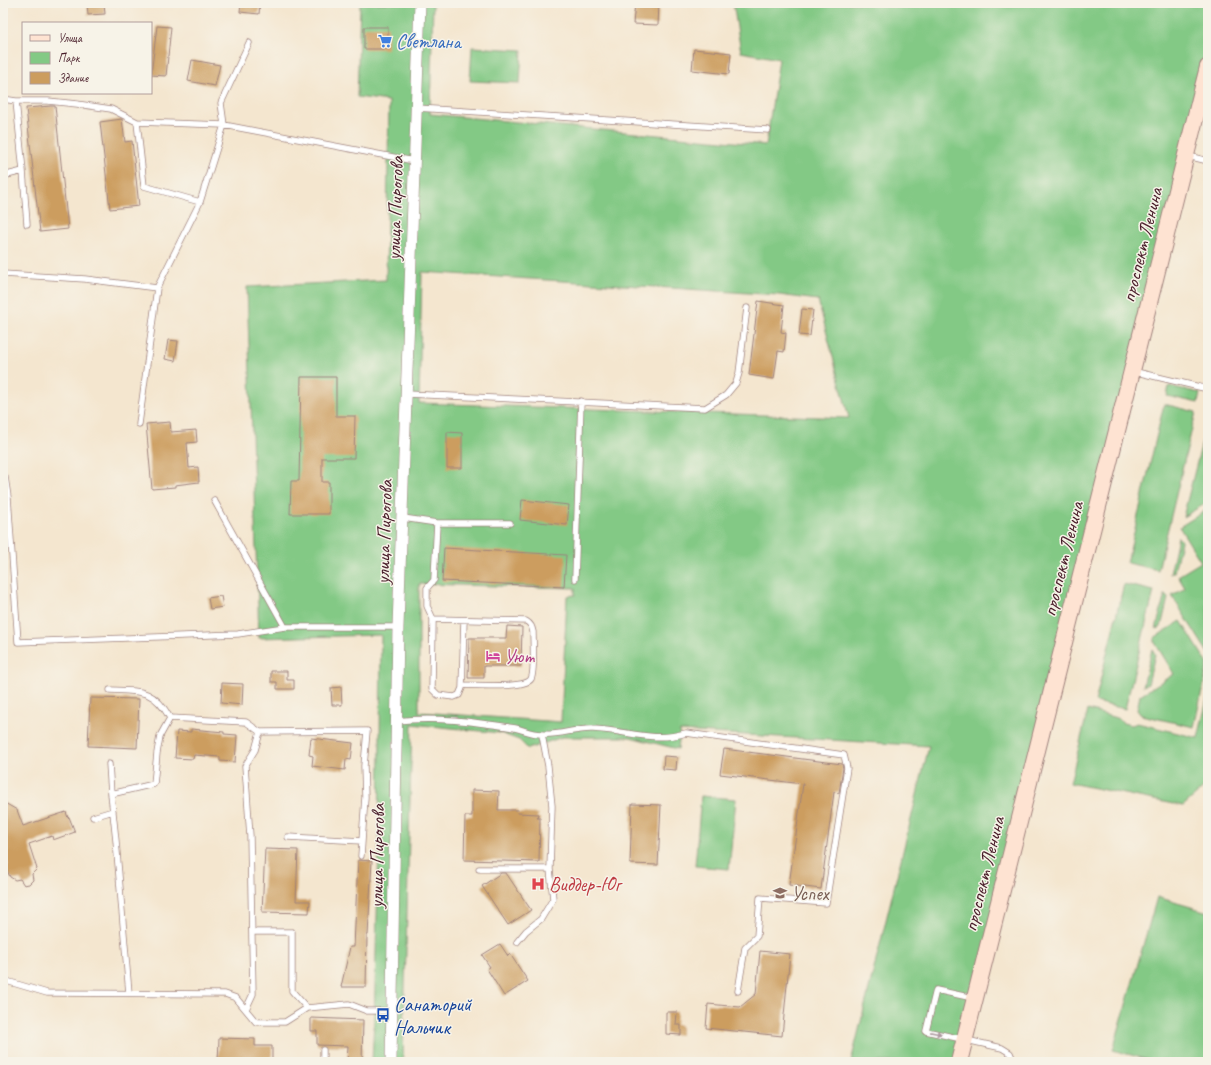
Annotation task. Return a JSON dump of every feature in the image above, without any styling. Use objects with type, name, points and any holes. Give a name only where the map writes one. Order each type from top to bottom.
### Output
[{"type":"main road","name":"проспект Ленина","points":[[959,1062],[1208,67]]},
{"type":"street","name":"улица Пирогова","points":[[391,1062],[398,627],[420,3]]},
{"type":"lane","points":[[139,424],[157,288],[200,202],[224,125],[221,104],[249,43]]},
{"type":"lane","points":[[3,99],[16,101],[48,101],[112,109],[137,122],[224,125],[414,161]]},
{"type":"lane","points":[[16,101],[27,224]]},
{"type":"lane","points":[[417,108],[768,130]]},
{"type":"lane","points":[[137,122],[144,186],[200,202]]},
{"type":"lane","points":[[1186,156],[1208,161]]},
{"type":"lane","points":[[3,176],[23,172]]},
{"type":"lane","points":[[3,274],[86,279],[157,288]]},
{"type":"lane","points":[[407,394],[705,408],[726,395],[736,383],[739,373],[747,308]]},
{"type":"lane","points":[[1132,371],[1208,389]]},
{"type":"lane","points":[[575,579],[581,401]]},
{"type":"lane","points":[[3,477],[5,477],[8,497],[18,642],[238,634],[285,627],[398,627]]},
{"type":"lane","points":[[214,500],[285,627]]},
{"type":"lane","points":[[403,518],[437,523],[510,523]]},
{"type":"lane","points":[[437,523],[434,580],[427,588],[427,606],[433,619],[432,688],[438,695],[454,697],[459,695],[462,686],[464,620]]},
{"type":"lane","points":[[433,619],[526,621],[530,624],[533,632],[533,672],[531,679],[517,685],[462,686]]},
{"type":"lane","points":[[110,690],[139,691],[154,698],[164,708],[170,718]]},
{"type":"lane","points":[[170,718],[246,722],[260,732],[367,731],[364,766],[365,797],[361,856]]},
{"type":"lane","points":[[111,794],[154,784],[160,736],[170,718]]},
{"type":"lane","points":[[396,721],[418,718],[457,720],[517,728],[542,735],[592,729],[653,737],[672,737],[686,733],[844,755],[846,768],[826,903],[760,898],[757,936],[745,948],[738,991]]},
{"type":"lane","points":[[246,1009],[253,994],[250,836],[245,766],[255,750],[260,732]]},
{"type":"lane","points":[[517,942],[526,930],[541,919],[553,899],[550,869],[552,806],[548,766],[542,735]]},
{"type":"lane","points":[[109,764],[129,993]]},
{"type":"lane","points":[[92,817],[113,811]]},
{"type":"lane","points":[[288,837],[362,841]]},
{"type":"lane","points":[[479,869],[550,869]]},
{"type":"lane","points":[[252,932],[292,932],[292,991],[307,1008]]},
{"type":"lane","points":[[3,980],[47,993],[225,994],[236,998],[256,1022],[285,1022],[307,1008],[349,1004],[367,1011],[392,1011]]},
{"type":"lane","points":[[975,998],[936,990],[926,1032],[1002,1048],[1010,1054],[1014,1062]]},
{"type":"lane","points":[[323,1050],[323,1062]]},
{"type":"green space","points":[[360,3],[433,3],[430,114],[766,145],[779,59],[741,52],[733,3],[1208,3],[1208,67],[959,1062],[851,1062],[929,746],[680,731],[678,749],[630,737],[562,737],[528,749],[519,740],[500,733],[412,724],[403,1062],[372,1062],[379,845],[381,635],[259,638],[247,287],[386,280],[389,101],[357,97]],"holes":[[[422,272],[779,295],[818,300],[849,418],[419,403]],[[419,584],[575,588],[575,595],[567,596],[561,722],[419,712]]]},
{"type":"green space","points":[[472,47],[522,50],[520,83],[470,81]]},
{"type":"green space","points":[[1169,386],[1200,393],[1198,403],[1167,396]]},
{"type":"green space","points":[[1164,404],[1196,412],[1158,570],[1127,563]]},
{"type":"green space","points":[[1208,419],[1208,502],[1183,517]]},
{"type":"green space","points":[[1208,509],[1208,653],[1172,596],[1185,588],[1178,576],[1201,562],[1180,528]]},
{"type":"green space","points":[[1178,537],[1181,541],[1174,572],[1170,574]]},
{"type":"green space","points":[[1124,584],[1154,591],[1125,709],[1095,702]]},
{"type":"green space","points":[[1165,594],[1168,598],[1161,627],[1156,629]]},
{"type":"green space","points":[[1181,621],[1208,664],[1194,727],[1141,715],[1137,710],[1140,695],[1174,674],[1154,641],[1154,638]]},
{"type":"green space","points":[[1152,649],[1155,654],[1148,684],[1143,686]]},
{"type":"green space","points":[[1208,695],[1208,784],[1183,806],[1070,783],[1088,710],[1120,719],[1123,723],[1132,725],[1137,723],[1198,738]]},
{"type":"green space","points":[[701,796],[736,799],[729,869],[695,866]]},
{"type":"green space","points":[[1157,897],[1208,912],[1208,1062],[1156,1062],[1113,1050]]},
{"type":"building","points":[[87,3],[104,3],[105,14],[88,15]]},
{"type":"building","points":[[241,3],[260,3],[259,14],[240,12]]},
{"type":"building","points":[[635,3],[659,3],[658,25],[633,24]]},
{"type":"building","points":[[157,26],[171,27],[166,76],[152,75]]},
{"type":"building","points":[[364,27],[388,27],[388,49],[364,49]]},
{"type":"building","points":[[694,49],[731,53],[729,74],[692,70]]},
{"type":"building","points":[[192,60],[220,65],[215,86],[188,81]]},
{"type":"building","points":[[55,106],[68,229],[40,232],[26,108]]},
{"type":"building","points":[[122,119],[125,142],[132,141],[139,206],[110,209],[100,122]]},
{"type":"building","points":[[758,301],[784,305],[781,332],[786,333],[784,352],[778,351],[774,379],[749,375]]},
{"type":"building","points":[[802,309],[813,310],[810,336],[799,335]]},
{"type":"building","points":[[168,340],[178,341],[175,361],[165,359]]},
{"type":"building","points":[[301,377],[336,377],[336,416],[355,416],[354,458],[322,458],[322,482],[329,482],[329,514],[290,514],[291,481],[299,481]]},
{"type":"building","points":[[170,422],[171,432],[196,430],[197,442],[187,443],[189,468],[198,467],[199,482],[175,485],[175,487],[152,489],[146,424]]},
{"type":"building","points":[[447,432],[462,433],[462,468],[447,468]]},
{"type":"building","points":[[522,500],[569,505],[567,525],[520,520]]},
{"type":"building","points":[[444,548],[566,555],[564,587],[442,581]]},
{"type":"building","points":[[221,596],[223,607],[210,609],[208,598]]},
{"type":"building","points":[[507,626],[522,627],[521,666],[484,666],[484,678],[468,678],[469,638],[506,638]]},
{"type":"building","points":[[271,671],[287,671],[287,680],[294,680],[294,689],[277,689],[277,682],[271,682]]},
{"type":"building","points":[[222,683],[243,684],[242,705],[221,703]]},
{"type":"building","points":[[341,687],[342,705],[332,705],[331,688]]},
{"type":"building","points":[[90,698],[139,699],[137,748],[88,746]]},
{"type":"building","points":[[191,729],[224,732],[224,734],[237,735],[235,762],[220,761],[220,757],[194,755],[193,759],[175,758],[177,731],[191,732]]},
{"type":"building","points":[[311,738],[353,743],[351,760],[346,759],[345,770],[312,766],[313,756],[309,755]]},
{"type":"building","points":[[724,749],[842,764],[843,768],[839,793],[834,792],[821,889],[789,885],[803,784],[720,774]]},
{"type":"building","points":[[664,756],[677,757],[676,770],[663,769]]},
{"type":"building","points":[[472,790],[499,791],[498,810],[518,810],[517,813],[538,814],[537,818],[540,818],[539,862],[464,860],[465,816],[472,816]]},
{"type":"building","points":[[3,802],[17,810],[23,826],[66,812],[75,832],[53,840],[52,836],[29,844],[37,869],[32,874],[33,880],[29,884],[24,885],[20,879],[15,880],[10,877],[6,868],[8,865],[3,848]]},
{"type":"building","points":[[632,804],[661,805],[658,865],[630,864]]},
{"type":"building","points":[[265,849],[298,850],[296,901],[310,901],[309,913],[262,912]]},
{"type":"building","points":[[358,860],[372,861],[367,935],[366,987],[341,987],[350,947],[354,947]]},
{"type":"building","points":[[501,873],[506,873],[531,910],[508,925],[482,886]]},
{"type":"building","points":[[500,944],[508,956],[510,954],[528,981],[504,996],[487,969],[490,967],[482,955]]},
{"type":"building","points":[[760,951],[790,954],[782,1036],[706,1028],[708,1004],[740,1007],[756,994]]},
{"type":"building","points":[[666,1012],[677,1012],[676,1025],[681,1025],[681,1035],[666,1034]]},
{"type":"building","points":[[311,1018],[363,1020],[362,1062],[347,1062],[348,1046],[317,1045],[317,1031],[311,1031]]},
{"type":"building","points":[[219,1038],[255,1039],[255,1046],[272,1046],[272,1062],[218,1062]]},
{"type":"place","name":"Светлана","points":[[385,41]]},
{"type":"place","name":"Уют","points":[[493,656]]},
{"type":"place","name":"Виддер-Юг","points":[[538,884]]},
{"type":"place","name":"Успех","points":[[780,893]]},
{"type":"place","name":"Санаторий Нальчик","points":[[383,1015]]}]
